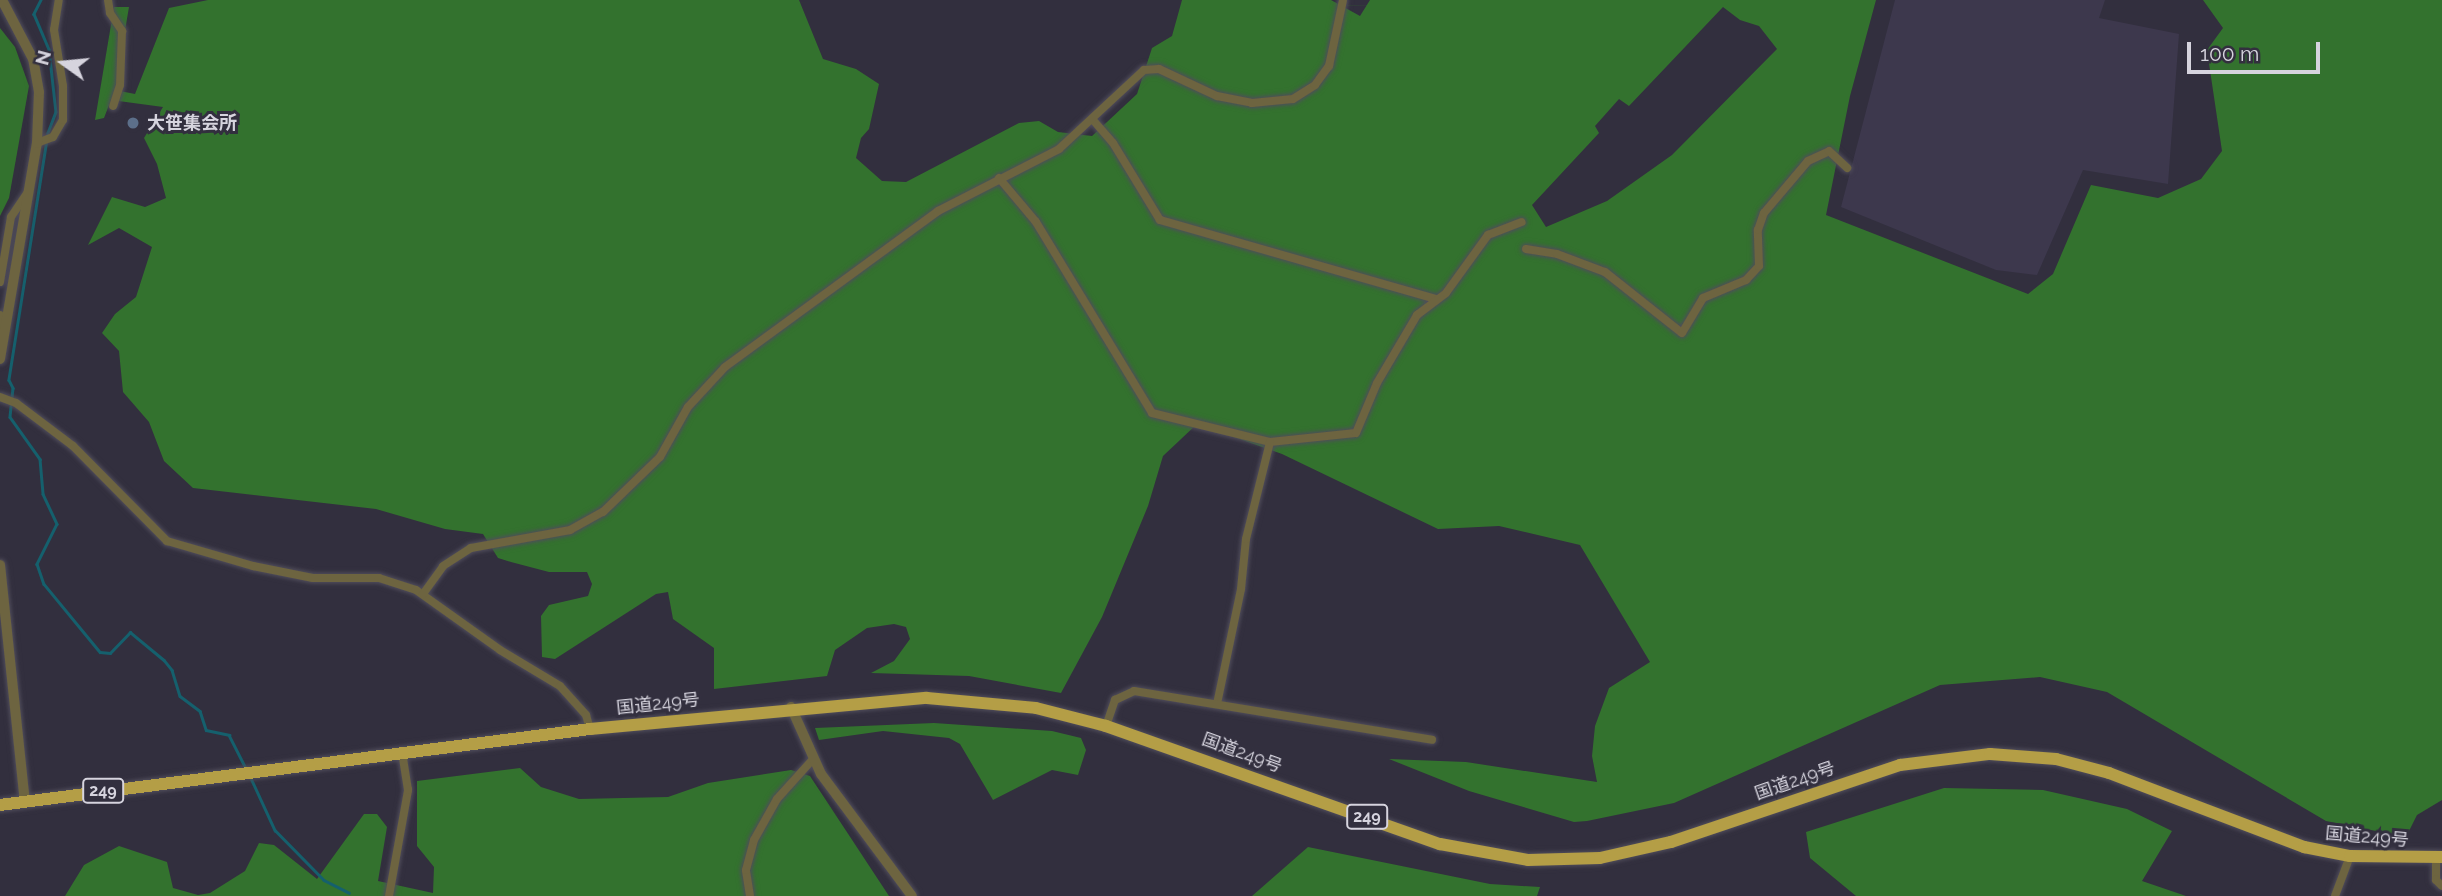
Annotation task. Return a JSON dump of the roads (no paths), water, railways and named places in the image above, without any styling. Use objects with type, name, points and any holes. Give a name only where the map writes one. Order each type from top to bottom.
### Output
[{"type":"highway","name":"国道249号","points":[[0,805],[402,751],[590,729],[791,707],[927,698],[969,699],[1036,708],[1107,726],[1440,844],[1528,860],[1601,858],[1636,850],[1900,765],[1990,754],[2081,765],[2278,839],[2350,856],[2439,857]]},
{"type":"street","points":[[0,359],[39,143],[39,92],[33,59],[2,0]]},
{"type":"street","points":[[39,143],[53,137],[63,120],[64,86],[54,30],[59,0]]},
{"type":"street","points":[[108,0],[110,13],[122,31],[120,85],[113,106]]},
{"type":"street","points":[[423,594],[443,566],[471,548],[570,530],[603,512],[660,457],[688,407],[725,366],[938,211],[1059,149],[1093,120],[1126,83],[1144,71],[1159,69],[1217,96],[1252,103],[1293,99],[1315,85],[1329,66],[1343,0]]},
{"type":"street","points":[[1093,120],[1113,143],[1160,220],[1436,299]]},
{"type":"street","points":[[1526,249],[1557,254],[1605,272],[1682,333],[1703,298],[1746,280],[1759,266],[1758,230],[1764,214],[1808,161],[1829,151],[1847,168]]},
{"type":"street","points":[[999,178],[1036,222],[1152,413],[1270,442],[1356,433],[1397,346],[1417,315],[1446,293],[1488,235],[1522,222]]},
{"type":"street","points":[[0,282],[11,217],[29,190]]},
{"type":"street","points":[[0,315],[4,329]]},
{"type":"street","points":[[2,398],[16,403],[100,469],[167,541],[181,549],[313,578],[379,578],[423,594],[500,650],[561,686],[586,715],[590,729]]},
{"type":"street","points":[[1217,704],[1241,589],[1246,539],[1270,442]]},
{"type":"street","points":[[0,565],[25,802]]},
{"type":"street","points":[[1107,726],[1115,700],[1134,691],[1432,740]]},
{"type":"street","points":[[791,707],[814,758],[912,896]]},
{"type":"street","points":[[388,896],[408,790],[402,751]]},
{"type":"street","points":[[750,896],[746,870],[754,840],[777,799],[814,758]]},
{"type":"street","points":[[2335,896],[2350,856]]},
{"type":"street","points":[[2439,857],[2436,880],[2442,886]]},
{"type":"waterway","points":[[41,0],[34,14],[49,49],[56,112],[48,133],[9,380],[13,388],[10,417],[40,459],[43,494],[57,524],[37,564],[44,584],[100,652],[110,653],[130,632],[164,660],[172,670],[180,696],[200,711],[206,730],[229,735],[247,770]]},
{"type":"waterway","points":[[250,776],[275,830],[324,880],[349,893]]},
{"type":"place","name":"大笹集会所","points":[[133,123]]}]
